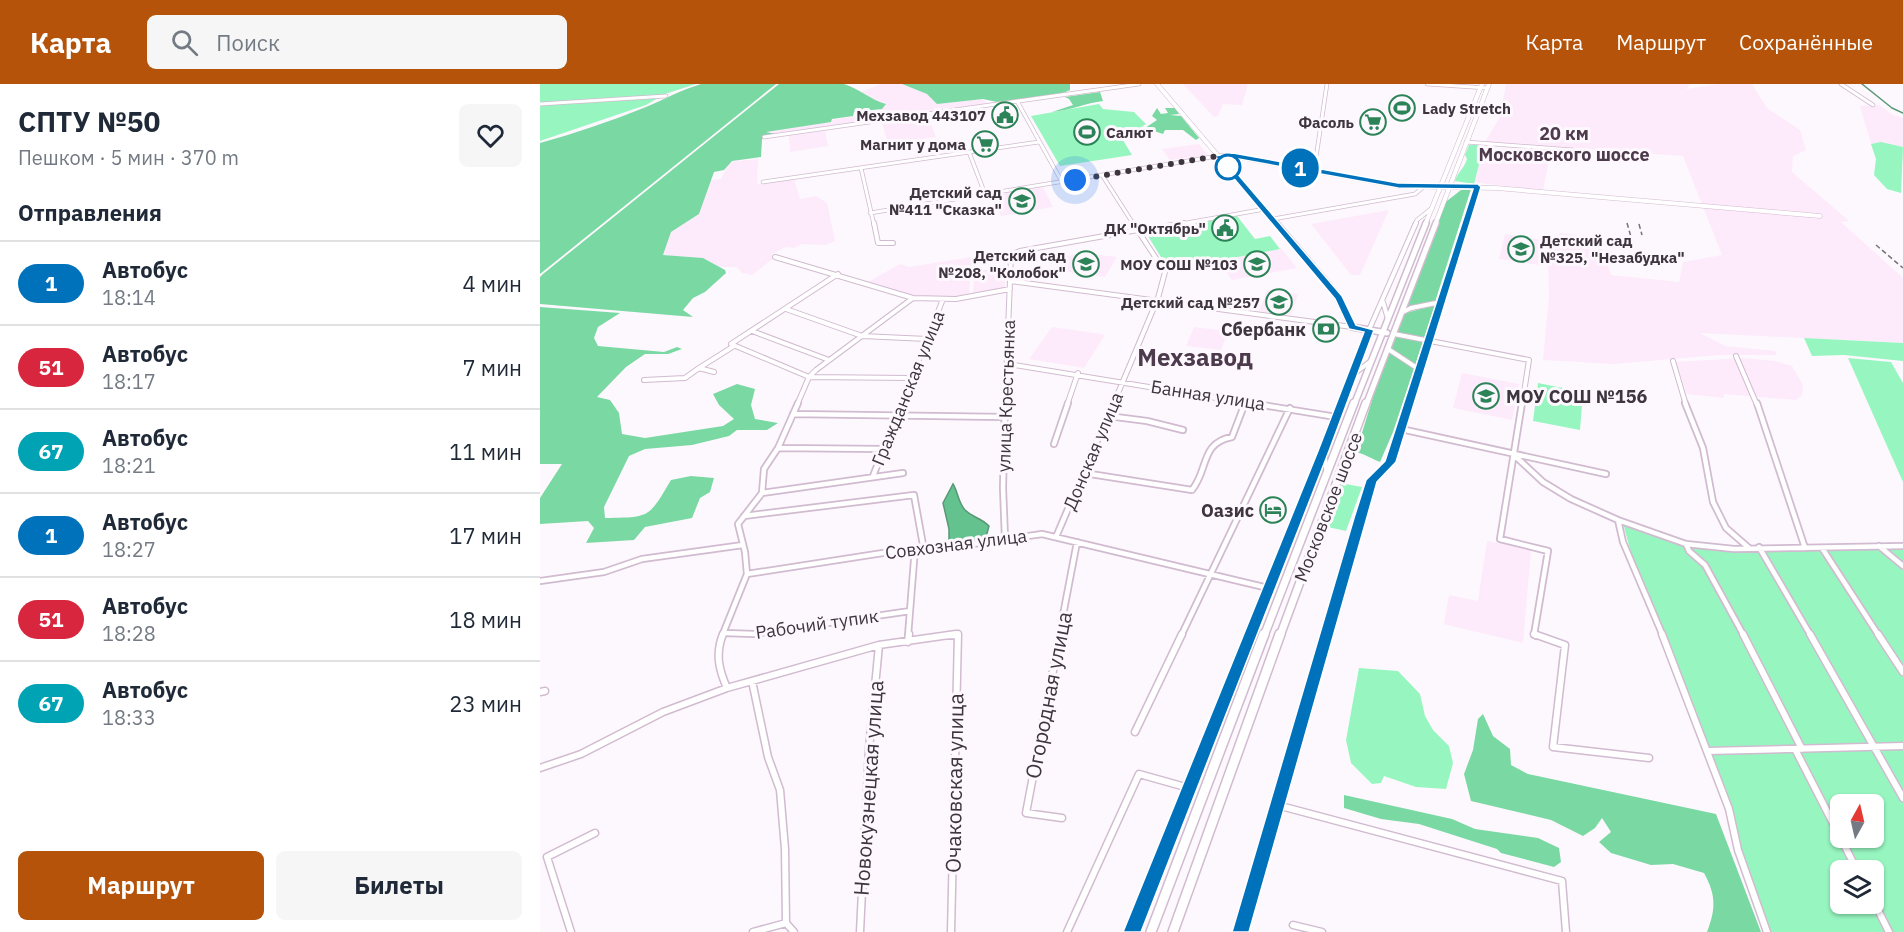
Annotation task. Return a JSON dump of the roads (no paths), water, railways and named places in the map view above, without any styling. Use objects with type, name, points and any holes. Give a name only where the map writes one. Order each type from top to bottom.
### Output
[{"type":"main road","points":[[1156,84],[1339,298],[1352,327],[1394,334]]},
{"type":"main road","name":"Московское шоссе","points":[[1151,932],[1371,361],[1481,86]]},
{"type":"main road","name":"Московское шоссе","points":[[1173,932],[1302,574],[1488,86]]},
{"type":"main road","points":[[1295,559],[1300,563],[1307,561]]},
{"type":"main road","points":[[1290,571],[1298,569],[1302,574]]},
{"type":"street","points":[[764,137],[1139,84]]},
{"type":"street","points":[[1314,171],[1326,84]]},
{"type":"street","points":[[1426,84],[1488,86]]},
{"type":"street","points":[[1841,84],[1873,105]]},
{"type":"street","points":[[540,104],[666,96]]},
{"type":"street","points":[[1017,100],[1062,182]]},
{"type":"street","points":[[763,182],[1039,142]]},
{"type":"street","points":[[1466,142],[1573,150]]},
{"type":"street","points":[[969,152],[985,194]]},
{"type":"street","points":[[870,213],[1218,156],[1233,156],[1389,184],[1423,187],[1478,187],[1820,216]]},
{"type":"street","points":[[861,168],[878,243],[893,243]]},
{"type":"street","name":"Донская улица","points":[[1056,537],[1157,301],[1165,272],[1102,175]]},
{"type":"street","points":[[1273,219],[1415,194],[1423,187]]},
{"type":"street","points":[[1241,932],[1372,480],[1390,462],[1478,187]]},
{"type":"street","points":[[1132,932],[1324,451],[1369,330],[1417,219],[1432,208]]},
{"type":"street","points":[[1138,230],[1264,209]]},
{"type":"street","name":"улица Крестьянка","points":[[1005,538],[1004,417],[1011,255],[1020,251],[1138,230]]},
{"type":"street","points":[[775,257],[913,298],[956,299],[1010,289]]},
{"type":"street","points":[[644,380],[685,378],[838,274]]},
{"type":"street","points":[[1010,281],[1352,327]]},
{"type":"street","points":[[727,688],[718,668],[719,643],[747,574],[738,524],[762,493],[764,469],[778,448],[809,377],[828,360],[913,298]]},
{"type":"street","name":"Гражданская улица","points":[[873,476],[943,299]]},
{"type":"street","points":[[1383,302],[1388,319]]},
{"type":"street","points":[[1403,312],[1441,302]]},
{"type":"street","points":[[786,309],[862,336],[927,339]]},
{"type":"street","points":[[752,331],[828,360]]},
{"type":"street","points":[[1394,334],[1529,360],[1500,539],[1548,551],[1534,634],[1564,645],[1553,747],[1649,758]]},
{"type":"street","points":[[733,345],[809,377],[910,378]]},
{"type":"street","points":[[1388,349],[1396,357],[1414,364],[1420,370]]},
{"type":"street","points":[[1736,356],[1763,418],[1805,548]]},
{"type":"street","points":[[1353,375],[1371,361]]},
{"type":"street","points":[[1673,361],[1684,400],[1702,448],[1713,502],[1726,528],[1749,548]]},
{"type":"street","name":"Банная улица","points":[[1008,364],[1336,417]]},
{"type":"street","points":[[699,368],[714,372]]},
{"type":"street","points":[[1054,444],[1078,374]]},
{"type":"street","points":[[1084,473],[1191,490],[1198,484],[1213,443],[1219,437],[1232,436],[1246,401]]},
{"type":"street","points":[[1135,732],[1290,408]]},
{"type":"street","points":[[794,414],[1004,417]]},
{"type":"street","points":[[1108,416],[1147,421],[1183,430]]},
{"type":"street","points":[[1401,429],[1606,474]]},
{"type":"street","points":[[778,448],[883,449]]},
{"type":"street","points":[[1324,451],[1328,475]]},
{"type":"street","points":[[1514,454],[1526,469],[1570,499],[1618,520],[1686,544],[1734,549],[1903,546]]},
{"type":"street","points":[[762,493],[903,473]]},
{"type":"street","points":[[744,516],[914,495],[922,545],[931,550]]},
{"type":"street","points":[[1618,520],[1623,542],[1677,669],[1729,809],[1738,850],[1767,932]]},
{"type":"street","name":"Совхозная улица","points":[[747,574],[915,548],[931,550],[1030,534],[1056,537],[1268,588]]},
{"type":"street","name":"Огородная улица","points":[[1062,818],[1026,813],[1077,542]]},
{"type":"street","points":[[1686,544],[1689,551],[1705,565],[1772,687],[1798,749],[1852,860]]},
{"type":"street","points":[[540,582],[604,572],[642,559],[743,545]]},
{"type":"street","points":[[1879,546],[1903,567]]},
{"type":"street","points":[[1759,547],[1841,686],[1903,798]]},
{"type":"street","points":[[540,768],[581,753],[663,712],[727,688],[879,645],[908,642],[915,548]]},
{"type":"street","points":[[1822,548],[1903,672]]},
{"type":"street","name":"Рабочий тупик","points":[[725,633],[754,634],[910,611]]},
{"type":"street","name":"Очаковская улица","points":[[908,642],[958,634],[951,932]]},
{"type":"street","name":"Новокузнецкая улица","points":[[860,932],[869,749],[879,645]]},
{"type":"street","points":[[752,681],[768,757],[780,790],[785,849],[786,923],[794,932]]},
{"type":"street","points":[[1708,751],[1903,746]]},
{"type":"street","points":[[1067,932],[1139,774],[1189,788]]},
{"type":"street","points":[[1277,805],[1562,881],[1566,932]]},
{"type":"street","points":[[572,932],[547,857],[595,833]]},
{"type":"street","points":[[1880,914],[1889,932]]},
{"type":"street","points":[[753,932],[786,923]]},
{"type":"street","points":[[1296,932],[1293,925],[1322,932]]},
{"type":"waterway","points":[[1862,84],[1892,108],[1903,113]]},
{"type":"railway","points":[[1627,223],[1631,237]]},
{"type":"railway","points":[[1639,224],[1642,235]]},
{"type":"railway","points":[[1876,245],[1903,268]]},
{"type":"place","name":"Lady Stretch","points":[[1402,108]]},
{"type":"place","name":"Мехзавод 443107","points":[[1005,115]]},
{"type":"place","name":"Фасоль","points":[[1373,122]]},
{"type":"place","name":"Салют","points":[[1087,132]]},
{"type":"place","name":"Магнит у дома","points":[[985,144]]},
{"type":"place","name":"Детский сад №411 \"Сказка\"","points":[[1022,201]]},
{"type":"place","name":"ДК \"Октябрь\"","points":[[1225,228]]},
{"type":"place","name":"Детский сад №325, \"Незабудка\"","points":[[1521,249]]},
{"type":"place","name":"Детский сад №208, \"Колобок\"","points":[[1086,264]]},
{"type":"place","name":"МОУ СОШ №103","points":[[1257,264]]},
{"type":"place","name":"Детский сад №257","points":[[1279,302]]},
{"type":"place","name":"Сбербанк","points":[[1326,329]]},
{"type":"place","name":"МОУ СОШ №156","points":[[1486,396]]},
{"type":"place","name":"Оазис","points":[[1273,510]]},
{"type":"district","name":"20 км Московского шоссе","points":[[1564,143]]},
{"type":"district","name":"Мехзавод","points":[[1195,357]]}]
